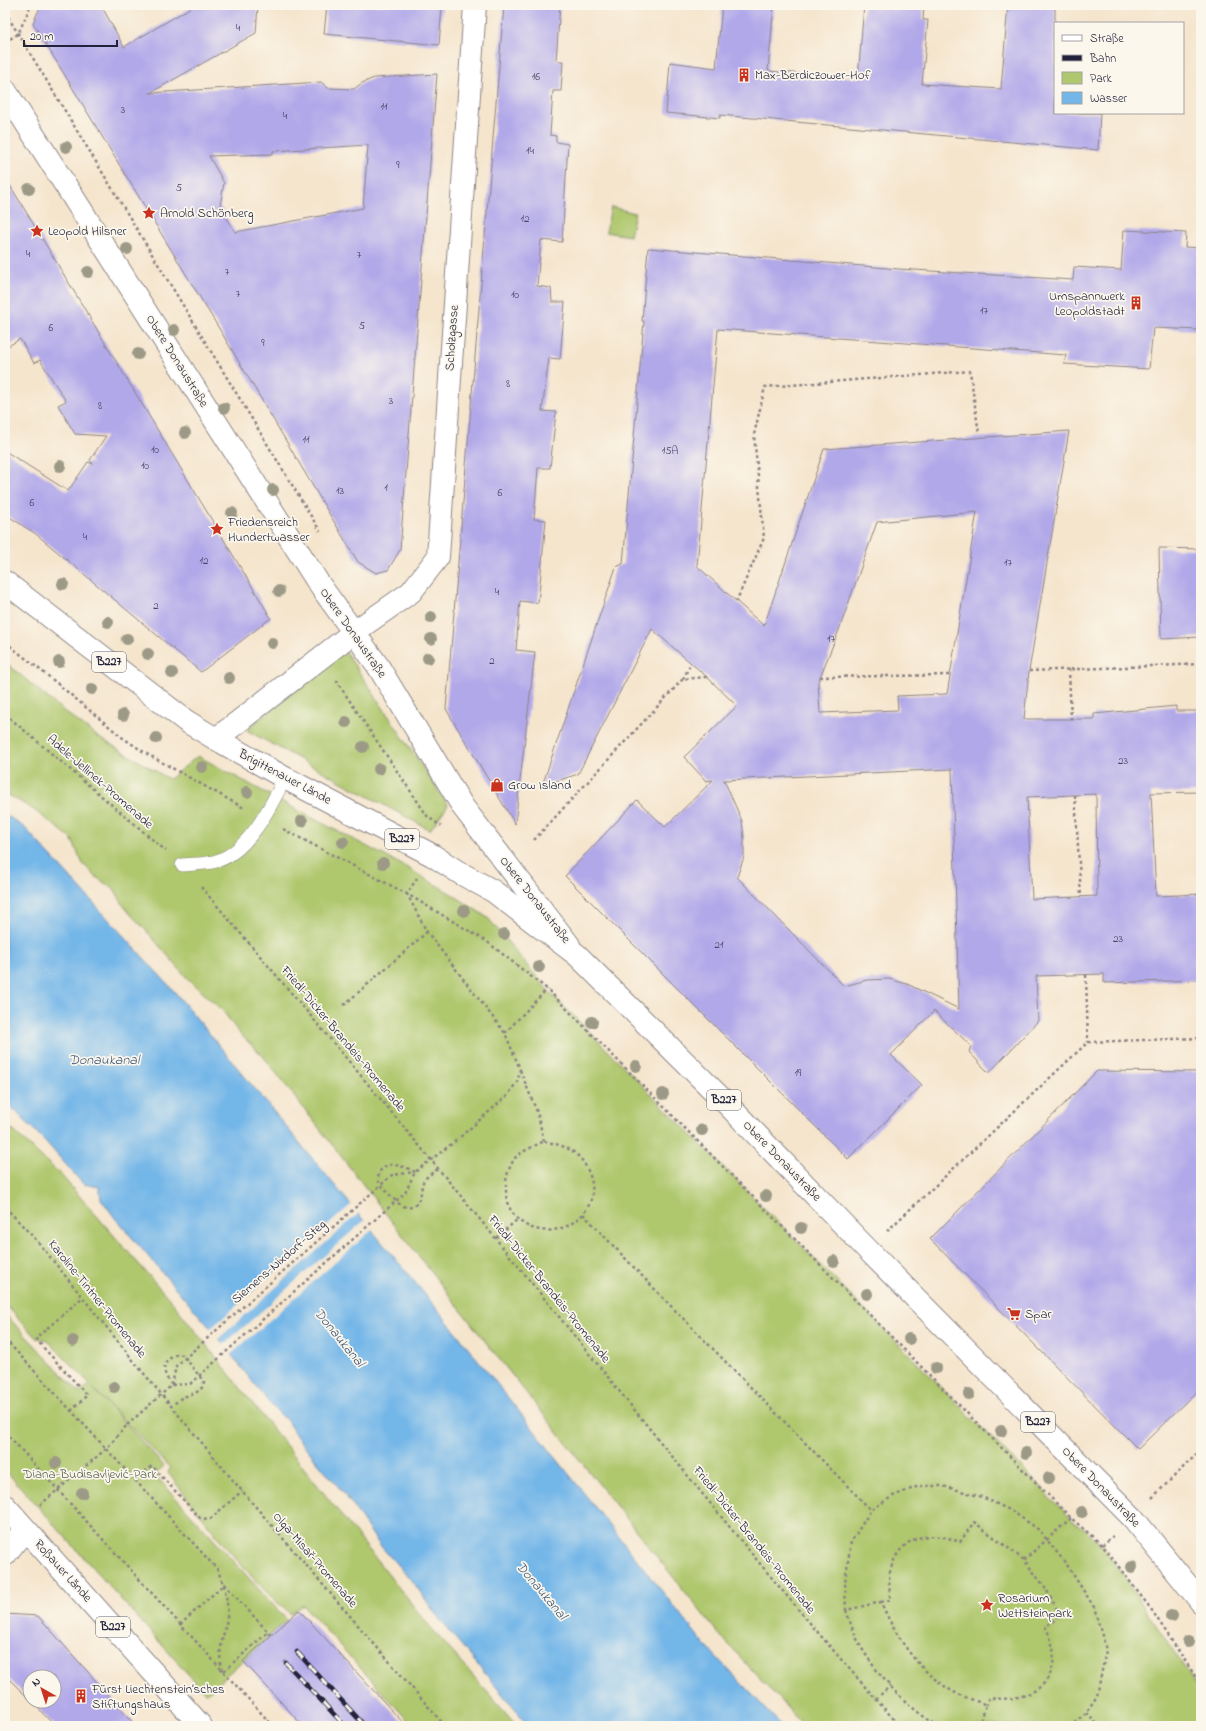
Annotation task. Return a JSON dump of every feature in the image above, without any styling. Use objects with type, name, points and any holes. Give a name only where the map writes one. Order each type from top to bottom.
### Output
[{"type":"main road","name":"Scholzgasse","points":[[216,739],[354,632],[411,592],[438,557],[475,5]]},
{"type":"main road","name":"Obere Donaustraße","points":[[5,90],[318,584],[378,666],[463,807],[577,955],[725,1102],[867,1249],[1133,1518],[1201,1602]]},
{"type":"main road","name":"Brigittenauer Lände","points":[[5,582],[186,720],[216,739],[285,778],[432,855],[460,873],[493,891],[577,955]]},
{"type":"main road","name":"Roßauer Lände","points":[[5,1506],[201,1726]]},
{"type":"main road","points":[[5,1555],[25,1529]]},
{"type":"lane","points":[[182,865],[213,862],[232,853],[249,837],[263,819],[285,778]]},
{"type":"path","points":[[5,42],[18,34],[31,5]]},
{"type":"path","points":[[736,602],[764,538],[754,435],[765,387],[970,371],[979,434]]},
{"type":"path","points":[[5,642],[129,742],[147,754],[263,819],[407,894],[486,941],[547,989],[1072,1518],[1102,1545],[1151,1609],[1201,1685]]},
{"type":"path","points":[[534,840],[683,679],[690,663]]},
{"type":"path","points":[[1029,671],[1201,664]]},
{"type":"path","points":[[1069,669],[1071,719]]},
{"type":"path","points":[[339,675],[337,682],[428,817],[441,826]]},
{"type":"path","points":[[820,677],[950,675]]},
{"type":"path","points":[[683,679],[707,677]]},
{"type":"path","name":"Adele-Jellinek-Promenade","points":[[5,714],[182,865]]},
{"type":"path","points":[[1075,795],[1081,897]]},
{"type":"path","name":"Friedl-Dicker-Brandeis-Promenade","points":[[182,865],[320,1026],[496,1238],[781,1590],[900,1726]]},
{"type":"path","points":[[407,894],[427,932],[505,1033],[537,1112],[544,1141]]},
{"type":"path","points":[[344,1005],[427,932]]},
{"type":"path","points":[[1086,975],[1088,1042]]},
{"type":"path","points":[[505,1033],[547,989]]},
{"type":"path","points":[[867,1249],[1088,1042],[1201,1038]]},
{"type":"path","points":[[58,1490],[107,1448],[126,1425],[172,1385],[190,1384],[405,1194],[415,1172],[458,1139],[508,1095],[518,1080],[520,1069]]},
{"type":"path","points":[[544,1141],[567,1147],[584,1160],[592,1181],[592,1197],[583,1214],[574,1223],[561,1229],[546,1231],[529,1226],[518,1219],[507,1201],[505,1180],[515,1158],[544,1141]]},
{"type":"path","points":[[415,1172],[405,1166],[391,1165],[383,1169],[378,1177],[378,1181],[394,1200],[405,1207],[411,1207],[421,1196],[424,1179],[438,1169]]},
{"type":"path","name":"Siemens-Nixdorf-Steg","points":[[172,1385],[176,1366],[392,1175],[415,1172]]},
{"type":"path","name":"Karoline-Tintner-Promenade","points":[[5,1208],[38,1242],[141,1370],[172,1406]]},
{"type":"path","points":[[583,1214],[871,1510]]},
{"type":"path","points":[[496,1238],[518,1219]]},
{"type":"path","points":[[71,1411],[87,1395],[36,1338],[82,1297]]},
{"type":"path","points":[[5,1339],[213,1563],[224,1584],[272,1635]]},
{"type":"path","points":[[172,1385],[165,1377],[164,1370],[167,1362],[177,1354],[183,1355],[204,1382],[203,1386],[198,1392],[182,1398],[172,1406]]},
{"type":"path","name":"Olga-Misař-Promenade","points":[[172,1406],[242,1491],[445,1726]]},
{"type":"path","points":[[5,1432],[273,1726]]},
{"type":"path","points":[[1133,1518],[1201,1450]]},
{"type":"path","points":[[135,1479],[152,1466],[200,1518],[205,1520],[210,1519],[242,1491]]},
{"type":"path","points":[[938,1726],[911,1706],[890,1686],[860,1644],[846,1610],[845,1582],[851,1542],[871,1510],[893,1496],[919,1486],[943,1486],[982,1497],[1012,1511],[1039,1530],[1067,1565],[1094,1607],[1106,1650],[1097,1696],[1086,1713],[1069,1726]]},
{"type":"path","points":[[1024,1560],[1072,1518]]},
{"type":"path","points":[[846,1610],[890,1600],[889,1574],[898,1553],[914,1540],[924,1536],[934,1535],[948,1537],[960,1542],[974,1522],[1024,1560],[1045,1587],[1061,1617],[1045,1626],[1054,1648],[1055,1658],[1052,1670],[1048,1679],[1032,1692],[1021,1697],[1011,1699],[989,1698],[980,1726]]},
{"type":"path","points":[[180,1625],[224,1584]]},
{"type":"path","points":[[223,1672],[219,1654],[227,1617],[224,1584]]},
{"type":"path","points":[[881,1602],[888,1620],[898,1636],[923,1669],[956,1693],[986,1705]]},
{"type":"path","points":[[223,1672],[268,1632]]},
{"type":"path","points":[[876,1700],[890,1686]]},
{"type":"path","points":[[1086,1713],[1099,1726]]},
{"type":"green space","points":[[611,207],[635,213],[630,236],[606,232]]},
{"type":"green space","points":[[345,651],[448,805],[430,830],[248,731],[247,729]]},
{"type":"green space","points":[[5,662],[61,709],[98,737],[169,779],[198,756],[404,866],[455,896],[488,918],[547,989],[1071,1518],[1102,1545],[1201,1692],[1201,1726],[804,1726],[717,1632],[488,1345],[263,1056],[239,1033],[223,1011],[187,978],[123,905],[115,890],[96,877],[83,864],[71,838],[34,810],[5,793]]},
{"type":"green space","name":"Diana-Budisavljević-Park","points":[[5,1123],[60,1174],[173,1303],[426,1622],[517,1726],[413,1726],[303,1605],[290,1614],[256,1582],[168,1473],[170,1468],[92,1387],[164,1466],[155,1475],[287,1620],[206,1694],[5,1470],[5,1314],[80,1393],[90,1384],[47,1340],[36,1338],[5,1304]]},
{"type":"water","name":"Donaukanal","points":[[5,814],[25,828],[174,991],[451,1326],[704,1644],[782,1726],[529,1726],[440,1620],[416,1586],[378,1543],[346,1496],[297,1437],[287,1421],[270,1404],[211,1329],[115,1218],[101,1199],[99,1187],[83,1184],[45,1141],[5,1101]]},
{"type":"pier","points":[[352,1204],[359,1213],[217,1340],[209,1330]]},
{"type":"pier","points":[[365,1220],[373,1229],[229,1356],[221,1347]]},
{"type":"building","points":[[41,5],[101,5],[124,47],[195,5],[258,5],[256,33],[150,93],[321,82],[328,88],[354,89],[362,83],[374,78],[437,74],[400,550],[388,570],[376,573],[358,562],[223,335],[33,23]],"holes":[[[368,145],[363,208],[235,232],[220,206],[224,183],[209,156],[273,154],[273,151]]]},
{"type":"building","points":[[327,5],[442,5],[439,45],[324,34]]},
{"type":"building","points":[[504,5],[560,5],[556,61],[563,61],[561,91],[553,91],[550,135],[556,136],[556,142],[568,144],[562,242],[541,240],[537,286],[551,288],[552,302],[565,302],[560,359],[549,358],[542,411],[556,412],[550,468],[538,468],[534,519],[546,520],[538,603],[520,601],[516,650],[535,652],[515,824],[446,709]]},
{"type":"building","name":"Max-Berdiczower-Hof","points":[[722,5],[774,5],[768,71],[858,78],[864,5],[924,5],[923,20],[928,20],[922,84],[1001,89],[1008,5],[1055,5],[1054,114],[1100,114],[1098,150],[720,115],[720,118],[666,113],[670,62],[716,68]]},
{"type":"building","points":[[5,177],[271,618],[201,672],[36,534],[5,514],[5,451],[68,491],[88,462],[93,464],[90,460],[106,436],[75,434],[58,405],[66,401],[40,360],[34,363],[20,339],[5,348]]},
{"type":"building","points":[[1124,230],[1186,233],[1185,247],[1201,248],[1201,330],[1153,328],[1149,369],[1064,364],[1066,355],[718,329],[697,566],[764,626],[824,449],[1069,431],[1029,671],[1024,719],[1094,719],[1094,714],[1176,706],[1176,711],[1201,711],[1201,792],[1151,793],[1156,896],[1201,894],[1201,980],[1104,983],[1104,974],[1036,976],[1038,1021],[989,1073],[969,1052],[971,1046],[934,1011],[891,1055],[922,1085],[848,1159],[565,876],[637,800],[665,827],[713,780],[706,781],[684,757],[737,706],[707,677],[652,629],[578,774],[542,786],[616,567],[623,564],[644,321],[642,321],[648,248],[899,269],[1073,280],[1074,267],[1121,270]],"holes":[[[977,512],[947,694],[897,696],[898,710],[820,713],[818,682],[839,630],[877,522]],[[952,769],[959,1009],[907,984],[889,979],[867,980],[844,986],[737,877],[744,857],[742,821],[724,780]],[[1096,794],[1097,896],[1032,899],[1027,797]]]},
{"type":"building","points":[[1159,548],[1201,549],[1201,637],[1161,639]]},
{"type":"building","points":[[1097,1071],[1201,1072],[1201,1387],[1138,1449],[930,1239]]},
{"type":"building","points":[[299,1610],[406,1726],[303,1726],[243,1661]]},
{"type":"building","points":[[5,1614],[38,1616],[136,1726],[55,1726],[39,1709],[62,1709],[62,1669],[22,1669],[22,1692],[5,1675]]},
{"type":"railway","points":[[297,1652],[365,1726]]},
{"type":"railway","points":[[286,1663],[345,1726]]},
{"type":"place","name":"Max-Berdiczower-Hof","points":[[744,75]]},
{"type":"place","name":"Arnold Schönberg","points":[[149,213]]},
{"type":"place","name":"Leopold Hilsner","points":[[37,231]]},
{"type":"place","name":"Umspannwerk Leopoldstadt","points":[[1136,303]]},
{"type":"place","name":"Friedensreich Hundertwasser","points":[[217,529]]},
{"type":"place","name":"Grow Island","points":[[497,785]]},
{"type":"place","name":"Spar","points":[[1014,1314]]},
{"type":"place","name":"Rosarium Wettsteinpark","points":[[987,1605]]},
{"type":"place","name":"Fürst Liechtenstein‘sches Stiftungshaus","points":[[81,1696]]}]
